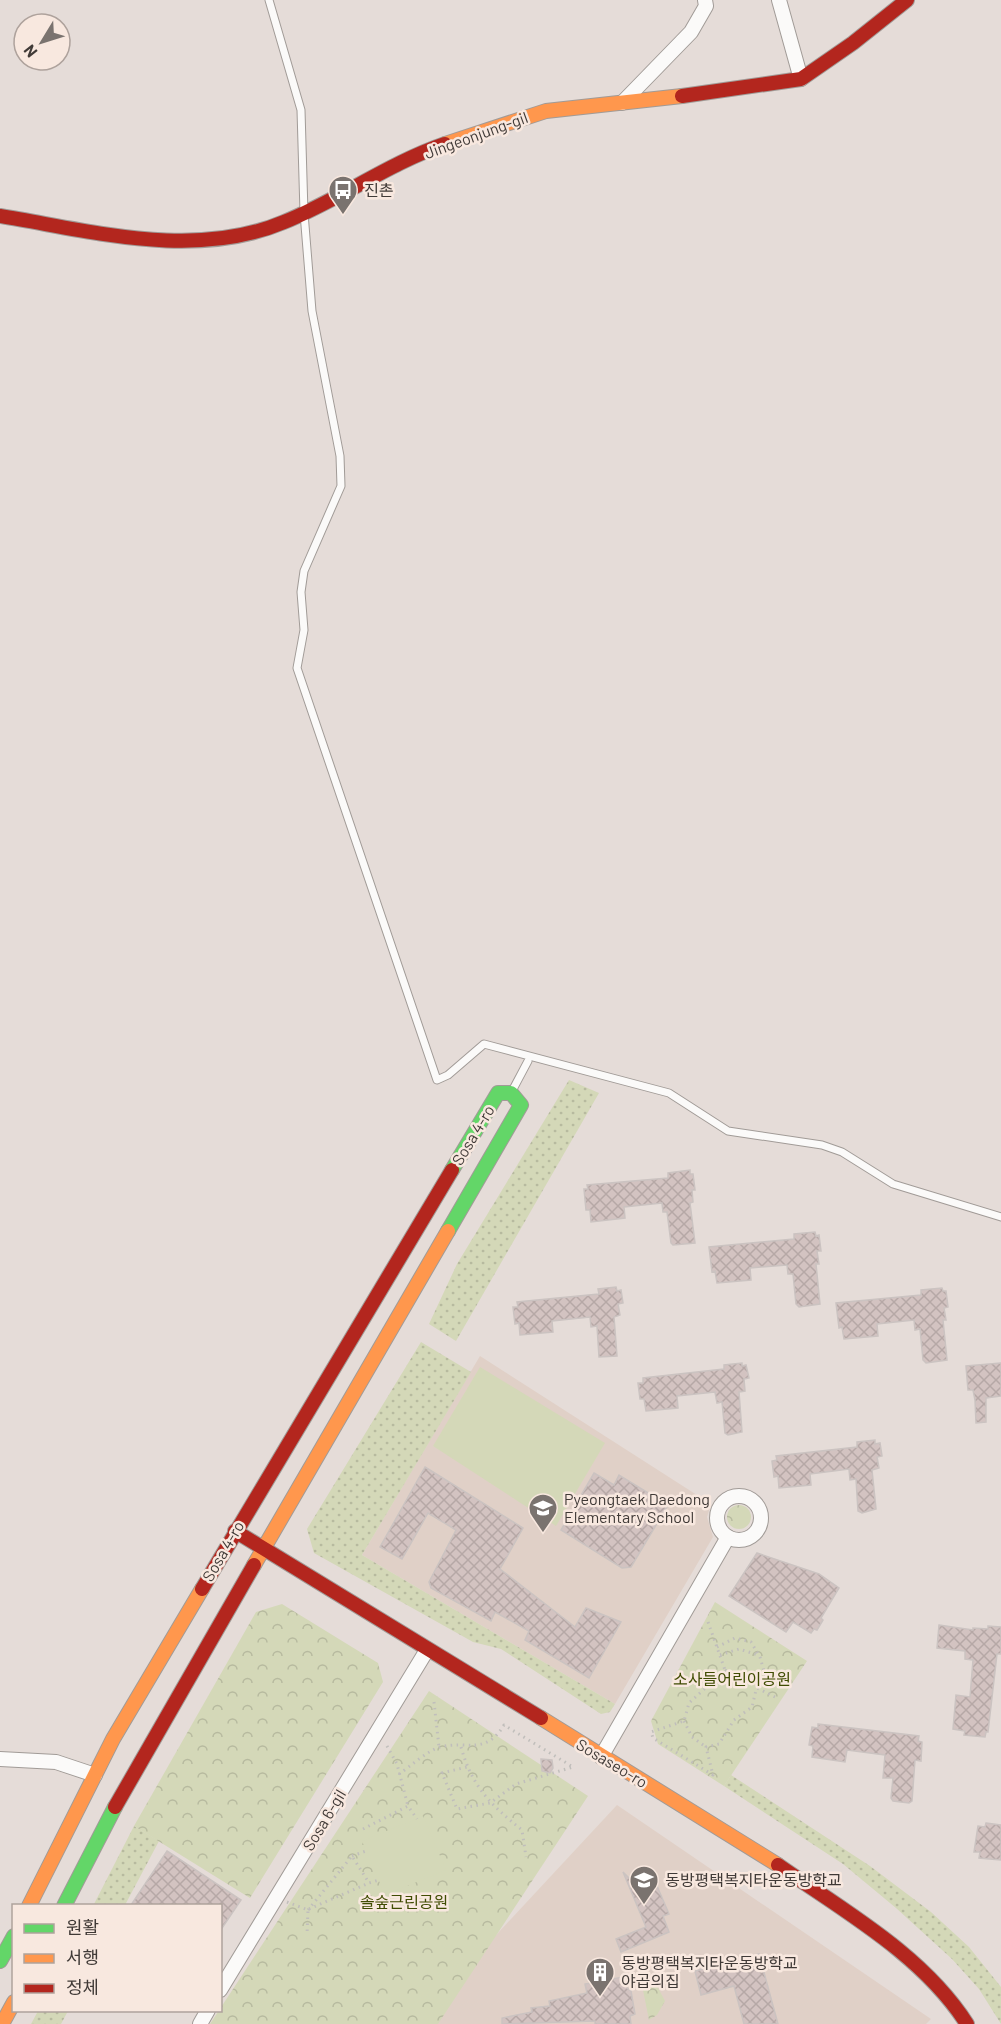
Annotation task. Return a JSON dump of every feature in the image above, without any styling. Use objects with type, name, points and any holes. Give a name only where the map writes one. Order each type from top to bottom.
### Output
[{"type":"main road","name":"Jingeonjung-gil","points":[[0,216],[151,240],[211,241],[283,223],[434,148],[546,111],[744,89],[801,79],[853,43],[907,0]]},
{"type":"main road","name":"Sosa 4-ro","points":[[30,1904],[95,1775],[235,1531],[498,1093],[511,1093],[521,1105],[262,1548],[125,1788],[65,1904]]},
{"type":"main road","name":"Sosaseo-ro","points":[[235,1531],[767,1857],[905,1956],[951,1999],[967,2024]]},
{"type":"main road","points":[[0,1961],[12,1940]]},
{"type":"main road","points":[[2,2024],[12,2006]]},
{"type":"street","points":[[622,103],[691,32],[706,6],[705,0]]},
{"type":"street","points":[[778,0],[801,79]]},
{"type":"street","points":[[601,1757],[729,1537]]},
{"type":"street","name":"Sosa 6-gil","points":[[222,1987],[427,1650]]},
{"type":"street","points":[[0,1759],[56,1762],[95,1775]]},
{"type":"lane","points":[[269,0],[301,111],[304,213],[312,311],[340,456],[341,486],[304,571],[301,592],[304,630],[297,668],[436,1080],[448,1075],[484,1044],[669,1093],[728,1131],[822,1145],[842,1152],[893,1184],[1001,1217]]},
{"type":"lane","points":[[511,1093],[528,1060]]},
{"type":"path","points":[[708,1622],[725,1670],[779,1699]]},
{"type":"path","points":[[706,1747],[718,1744],[734,1720],[752,1707],[757,1688],[766,1678],[751,1642],[735,1638],[717,1647]]},
{"type":"path","points":[[720,1655],[739,1649],[758,1655]]},
{"type":"path","points":[[684,1720],[651,1732],[653,1738],[713,1775],[706,1747],[692,1737],[684,1720],[689,1703],[725,1670]]},
{"type":"path","points":[[434,1702],[439,1748]]},
{"type":"path","points":[[399,1773],[439,1748],[481,1746],[504,1725],[573,1767],[516,1784],[490,1803],[457,1809],[442,1773],[467,1767]]},
{"type":"path","points":[[387,1746],[399,1773],[408,1806],[417,1819]]},
{"type":"path","points":[[462,1747],[467,1767],[490,1803],[522,1830],[526,1857]]},
{"type":"path","points":[[363,1829],[408,1806]]},
{"type":"path","points":[[307,1934],[308,1910],[352,1856],[366,1851]]},
{"type":"path","points":[[352,1856],[369,1883]]},
{"type":"path","points":[[283,1900],[308,1910],[379,1880]]},
{"type":"shaded area","name":"Pyeongtaek Daedong Elementary School","points":[[480,1356],[711,1504],[707,1517],[713,1537],[615,1704],[362,1555]]},
{"type":"shaded area","name":"동방평택복지타운동방학교","points":[[617,1805],[931,2019],[926,2024],[436,2024],[431,2005]]},
{"type":"green space","points":[[569,1080],[599,1093],[456,1341],[429,1324],[457,1264]]},
{"type":"green space","points":[[421,1342],[471,1372],[362,1555],[615,1704],[610,1712],[601,1714],[501,1649],[473,1642],[314,1553],[307,1529]]},
{"type":"green space","points":[[480,1367],[605,1443],[556,1526],[433,1446]]},
{"type":"green space","points":[[739,1505],[748,1508],[751,1517],[748,1526],[739,1529],[730,1526],[727,1517],[730,1508]]},
{"type":"green space","name":"소사들어린이공원","points":[[715,1602],[807,1661],[724,1786],[658,1744],[651,1721]]},
{"type":"green space","points":[[282,1604],[378,1663],[383,1682],[250,1898],[134,1826],[256,1612]]},
{"type":"green space","name":"솔숲근린공원","points":[[429,1691],[588,1796],[438,2024],[210,2024],[218,2012],[222,2012],[222,2006]]},
{"type":"green space","points":[[731,1775],[870,1866],[931,1912],[969,1947],[1001,1987],[1001,2024],[979,1989],[952,1959],[843,1864],[724,1786]]},
{"type":"green space","points":[[423,1816],[446,1870],[385,1895],[362,1841]]},
{"type":"green space","points":[[134,1826],[159,1841],[126,1904],[94,1904]]},
{"type":"green space","points":[[646,1979],[656,1984],[665,2001],[657,2015],[649,2020],[641,1980]]},
{"type":"green space","points":[[37,2012],[67,2012],[61,2024],[31,2024]]},
{"type":"building","points":[[690,1170],[690,1174],[693,1174],[695,1190],[692,1190],[693,1202],[690,1203],[695,1243],[673,1245],[671,1243],[667,1212],[663,1212],[662,1203],[624,1207],[625,1218],[591,1222],[590,1210],[586,1210],[584,1189],[588,1189],[587,1185],[668,1178],[668,1173]]},
{"type":"building","points":[[815,1232],[816,1236],[819,1235],[821,1251],[817,1251],[819,1264],[816,1264],[820,1304],[799,1307],[796,1304],[793,1274],[788,1274],[787,1265],[750,1268],[751,1280],[717,1283],[715,1271],[712,1272],[709,1247],[794,1239],[794,1234]]},
{"type":"building","points":[[616,1287],[617,1291],[621,1290],[623,1303],[618,1304],[620,1315],[614,1317],[617,1356],[599,1357],[597,1326],[591,1327],[590,1317],[552,1321],[553,1332],[520,1335],[519,1323],[515,1324],[513,1307],[518,1307],[517,1302],[599,1294],[598,1289]]},
{"type":"building","points":[[942,1288],[946,1291],[948,1307],[944,1308],[946,1320],[943,1320],[947,1360],[926,1363],[923,1360],[920,1329],[915,1330],[914,1320],[877,1324],[878,1336],[844,1339],[842,1327],[839,1328],[836,1303],[921,1295],[921,1290]]},
{"type":"building","points":[[742,1363],[742,1366],[746,1365],[749,1378],[744,1379],[745,1391],[739,1392],[742,1432],[728,1435],[725,1433],[722,1402],[717,1403],[715,1392],[677,1396],[678,1408],[646,1411],[644,1399],[640,1399],[638,1383],[643,1383],[643,1378],[724,1369],[724,1365]]},
{"type":"building","points":[[1001,1363],[1001,1396],[986,1398],[986,1422],[976,1423],[975,1400],[973,1390],[968,1390],[966,1366]]},
{"type":"building","points":[[875,1440],[875,1444],[880,1443],[882,1456],[877,1457],[879,1468],[872,1470],[876,1509],[862,1513],[858,1511],[856,1479],[850,1480],[849,1469],[810,1474],[811,1485],[779,1488],[778,1476],[774,1477],[772,1461],[777,1460],[776,1456],[857,1447],[857,1442]]},
{"type":"building","points":[[425,1467],[523,1528],[500,1569],[575,1627],[586,1608],[621,1622],[589,1678],[525,1640],[529,1631],[495,1612],[491,1621],[431,1588],[429,1582],[456,1530],[428,1513],[402,1559],[380,1547]]},
{"type":"building","points":[[594,1473],[614,1485],[619,1475],[668,1505],[631,1567],[622,1568],[561,1530]]},
{"type":"building","points":[[757,1553],[819,1574],[839,1588],[821,1618],[823,1620],[817,1630],[814,1629],[811,1633],[793,1622],[786,1632],[729,1596]]},
{"type":"building","points":[[939,1625],[973,1630],[973,1628],[988,1629],[988,1626],[1001,1627],[1001,1654],[997,1654],[988,1732],[985,1737],[964,1735],[965,1731],[953,1729],[956,1695],[970,1697],[973,1660],[965,1659],[965,1651],[937,1648]]},
{"type":"building","points":[[818,1724],[919,1736],[918,1741],[922,1742],[921,1761],[915,1760],[912,1801],[909,1803],[893,1801],[891,1798],[893,1778],[883,1778],[885,1755],[847,1750],[845,1762],[812,1757],[813,1746],[809,1745],[812,1727],[818,1728]]},
{"type":"building","points":[[541,1759],[552,1760],[553,1768],[550,1773],[542,1771]]},
{"type":"building","points":[[986,1823],[1001,1825],[1001,1860],[979,1858],[980,1852],[974,1852],[978,1826],[985,1827]]},
{"type":"building","points":[[167,1851],[241,1900],[222,1928],[222,1904],[132,1904]]},
{"type":"building","points":[[623,1872],[643,1892],[657,1886],[669,1914],[663,1916],[669,1932],[621,1952],[616,1939],[646,1927]]},
{"type":"building","points":[[759,1954],[778,2024],[744,2024],[734,1986],[701,1995],[695,1971]]},
{"type":"building","name":"동방평택복지타운동방학교 야곱의집","points":[[623,1977],[627,1988],[631,1991],[635,2014],[630,2016],[631,2024],[595,2024],[595,2021],[502,2024],[502,2018],[532,2012],[531,2008],[550,2006],[549,2001],[587,1993],[585,1984]]},
{"type":"traffic: fast","points":[[448,1231],[521,1105],[511,1093],[498,1093],[452,1170]]},
{"type":"traffic: fast","points":[[65,1904],[115,1807]]},
{"type":"traffic: fast","points":[[0,1961],[12,1940]]},
{"type":"traffic: slow","points":[[445,144],[546,111],[682,96]]},
{"type":"traffic: slow","points":[[254,1565],[448,1231]]},
{"type":"traffic: slow","points":[[30,1904],[113,1739],[202,1589]]},
{"type":"traffic: slow","points":[[541,1718],[778,1865]]},
{"type":"traffic: slow","points":[[2,2024],[12,2006]]},
{"type":"traffic: jam","points":[[682,96],[801,79],[853,43],[907,0]]},
{"type":"traffic: jam","points":[[0,216],[143,239],[179,241],[215,239],[250,233],[284,222],[404,161],[445,144]]},
{"type":"traffic: jam","points":[[202,1589],[452,1170]]},
{"type":"traffic: jam","points":[[235,1531],[541,1718]]},
{"type":"traffic: jam","points":[[115,1807],[254,1565]]},
{"type":"traffic: jam","points":[[778,1865],[855,1917],[905,1955],[949,1999],[967,2024]]},
{"type":"place","name":"진촌","points":[[343,216]]},
{"type":"place","name":"Pyeongtaek Daedong Elementary School","points":[[543,1534]]},
{"type":"place","name":"동방평택복지타운동방학교","points":[[644,1906]]},
{"type":"place","name":"동방평택복지타운동방학교 야곱의집","points":[[600,1998]]}]
